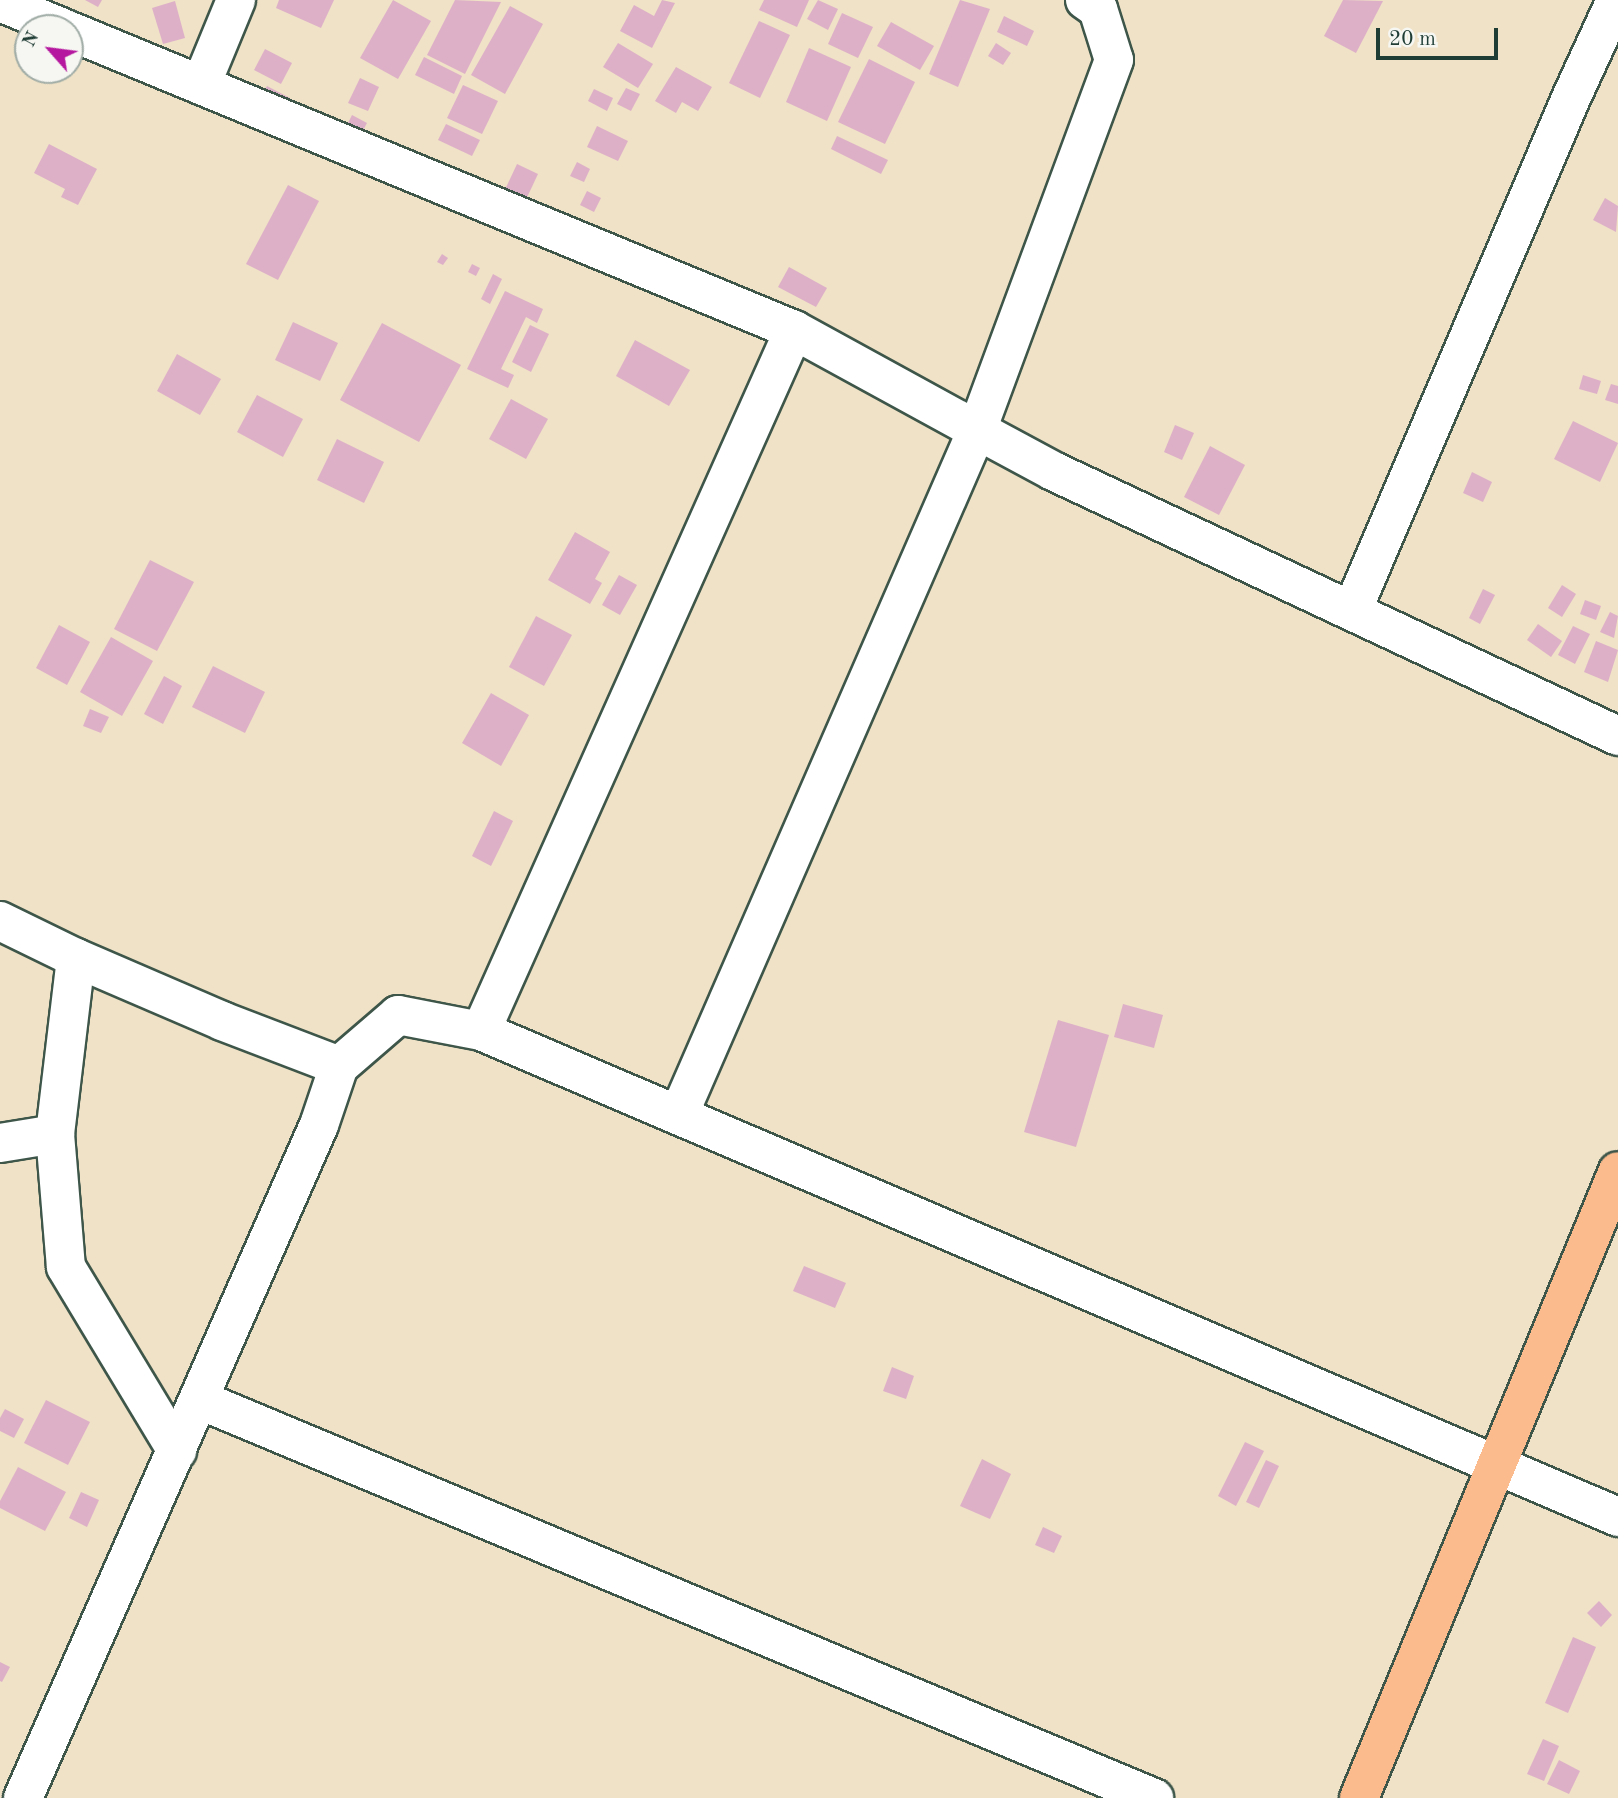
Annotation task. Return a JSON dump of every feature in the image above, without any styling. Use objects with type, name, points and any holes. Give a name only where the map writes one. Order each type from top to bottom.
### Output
[{"type":"highway","points":[[1359,1798],[1618,1171]]},
{"type":"street","points":[[201,85],[236,0]]},
{"type":"street","points":[[1352,611],[1571,98],[1616,0]]},
{"type":"street","points":[[0,2],[29,14]]},
{"type":"street","points":[[679,1114],[977,430],[1114,60],[1095,3]]},
{"type":"street","points":[[84,37],[794,330],[1054,471],[1618,736]]},
{"type":"street","points":[[481,1031],[794,330]]},
{"type":"street","points":[[0,921],[76,958],[222,1021],[338,1066]]},
{"type":"street","points":[[76,958],[55,1134],[66,1267],[177,1451]]},
{"type":"street","points":[[23,1798],[319,1125],[338,1066],[398,1015],[481,1031],[1618,1517]]},
{"type":"street","points":[[0,1143],[55,1134]]},
{"type":"street","points":[[200,1400],[1154,1798]]},
{"type":"building","points":[[85,0],[102,0],[98,7]]},
{"type":"building","points":[[279,0],[334,0],[321,28],[276,8]]},
{"type":"building","points":[[393,0],[431,21],[398,79],[360,58]]},
{"type":"building","points":[[455,0],[501,2],[465,74],[427,55]]},
{"type":"building","points":[[662,0],[675,3],[652,48],[620,31],[634,5],[654,16]]},
{"type":"building","points":[[764,0],[809,0],[797,27],[759,10]]},
{"type":"building","points":[[818,0],[838,9],[828,30],[807,19]]},
{"type":"building","points":[[960,0],[990,9],[958,87],[929,74]]},
{"type":"building","points":[[1343,0],[1383,1],[1356,53],[1324,36]]},
{"type":"building","points":[[175,1],[185,38],[163,44],[152,8]]},
{"type":"building","points":[[510,6],[543,24],[505,94],[471,75]]},
{"type":"building","points":[[842,13],[873,27],[858,58],[828,44]]},
{"type":"building","points":[[1004,16],[1034,31],[1027,46],[997,32]]},
{"type":"building","points":[[759,21],[790,35],[760,98],[729,83]]},
{"type":"building","points":[[891,22],[934,46],[920,70],[877,46]]},
{"type":"building","points":[[618,43],[653,64],[638,88],[603,67]]},
{"type":"building","points":[[996,43],[1011,53],[1003,65],[988,56]]},
{"type":"building","points":[[809,48],[851,67],[827,121],[786,102]]},
{"type":"building","points":[[265,49],[292,63],[281,84],[254,70]]},
{"type":"building","points":[[424,57],[462,76],[454,94],[415,75]]},
{"type":"building","points":[[869,59],[915,82],[885,144],[838,122]]},
{"type":"building","points":[[676,67],[712,87],[698,111],[682,102],[676,113],[655,101]]},
{"type":"building","points":[[360,78],[379,87],[368,111],[348,103]]},
{"type":"building","points":[[463,85],[498,101],[482,134],[447,118]]},
{"type":"building","points":[[267,86],[290,98],[282,114],[259,101]]},
{"type":"building","points":[[626,88],[640,94],[631,111],[617,104]]},
{"type":"building","points":[[594,89],[613,98],[607,111],[588,101]]},
{"type":"building","points":[[352,115],[367,123],[359,138],[344,131]]},
{"type":"building","points":[[446,124],[480,140],[472,156],[438,140]]},
{"type":"building","points":[[597,126],[628,141],[618,161],[587,147]]},
{"type":"building","points":[[837,136],[888,160],[881,174],[831,149]]},
{"type":"building","points":[[49,144],[97,169],[78,205],[61,197],[65,189],[34,173]]},
{"type":"building","points":[[577,162],[590,169],[584,182],[570,176]]},
{"type":"building","points":[[517,164],[538,174],[522,208],[501,198]]},
{"type":"building","points":[[288,185],[319,201],[278,280],[246,264]]},
{"type":"building","points":[[587,191],[601,198],[594,212],[580,205]]},
{"type":"building","points":[[1605,198],[1618,206],[1616,232],[1593,220]]},
{"type":"building","points":[[442,254],[448,258],[443,265],[437,262]]},
{"type":"building","points":[[472,264],[480,268],[476,276],[468,272]]},
{"type":"building","points":[[789,267],[827,288],[816,307],[778,287]]},
{"type":"building","points":[[493,274],[502,279],[490,304],[481,299]]},
{"type":"building","points":[[505,291],[543,309],[537,323],[526,317],[501,369],[514,375],[508,388],[467,369]]},
{"type":"building","points":[[293,322],[338,343],[320,381],[275,360]]},
{"type":"building","points":[[382,323],[461,365],[419,442],[340,400]]},
{"type":"building","points":[[530,325],[549,334],[531,372],[512,362]]},
{"type":"building","points":[[635,340],[690,370],[669,406],[616,376]]},
{"type":"building","points":[[177,354],[221,379],[200,415],[157,391]]},
{"type":"building","points":[[1583,375],[1601,381],[1597,394],[1579,389]]},
{"type":"building","points":[[1611,384],[1618,386],[1618,404],[1605,400]]},
{"type":"building","points":[[257,395],[303,419],[283,457],[237,432]]},
{"type":"building","points":[[511,399],[548,419],[526,459],[489,439]]},
{"type":"building","points":[[1573,421],[1618,443],[1600,482],[1554,459]]},
{"type":"building","points":[[1175,425],[1194,433],[1182,460],[1164,452]]},
{"type":"building","points":[[337,439],[384,462],[364,503],[317,480]]},
{"type":"building","points":[[1210,446],[1245,465],[1219,515],[1184,497]]},
{"type":"building","points":[[1472,472],[1492,482],[1483,502],[1463,493]]},
{"type":"building","points":[[575,532],[610,552],[595,579],[602,583],[590,604],[548,580]]},
{"type":"building","points":[[150,560],[194,582],[157,651],[114,629]]},
{"type":"building","points":[[619,575],[637,585],[620,615],[602,605]]},
{"type":"building","points":[[1562,585],[1576,594],[1562,617],[1548,608]]},
{"type":"building","points":[[1483,589],[1495,595],[1480,624],[1469,618]]},
{"type":"building","points":[[1585,600],[1601,606],[1596,620],[1580,614]]},
{"type":"building","points":[[1610,612],[1618,616],[1614,638],[1600,632]]},
{"type":"building","points":[[536,616],[572,635],[544,686],[509,667]]},
{"type":"building","points":[[1538,624],[1562,641],[1551,657],[1527,640]]},
{"type":"building","points":[[59,625],[90,642],[67,685],[36,668]]},
{"type":"building","points":[[1573,626],[1590,634],[1575,664],[1558,655]]},
{"type":"building","points":[[111,637],[153,661],[122,716],[80,692]]},
{"type":"building","points":[[1596,641],[1618,650],[1608,682],[1584,672]]},
{"type":"building","points":[[213,666],[265,692],[245,733],[192,707]]},
{"type":"building","points":[[164,676],[182,686],[163,724],[144,714]]},
{"type":"building","points":[[491,693],[529,715],[501,766],[462,743]]},
{"type":"building","points":[[90,709],[109,717],[101,733],[83,726]]},
{"type":"building","points":[[494,811],[513,821],[491,866],[472,856]]},
{"type":"building","points":[[1123,1004],[1163,1015],[1154,1048],[1114,1037]]},
{"type":"building","points":[[1058,1020],[1109,1035],[1076,1147],[1024,1132]]},
{"type":"building","points":[[804,1266],[846,1283],[835,1308],[793,1291]]},
{"type":"building","points":[[892,1367],[914,1376],[906,1399],[883,1391]]},
{"type":"building","points":[[46,1400],[90,1422],[68,1465],[24,1443]]},
{"type":"building","points":[[5,1409],[24,1419],[14,1438],[0,1431],[0,1418]]},
{"type":"building","points":[[1245,1442],[1264,1451],[1236,1506],[1218,1496]]},
{"type":"building","points":[[982,1459],[1011,1474],[990,1519],[960,1506]]},
{"type":"building","points":[[1266,1460],[1279,1466],[1259,1508],[1246,1502]]},
{"type":"building","points":[[18,1467],[66,1492],[45,1531],[0,1508],[0,1501]]},
{"type":"building","points":[[81,1492],[99,1500],[87,1527],[69,1518]]},
{"type":"building","points":[[1043,1527],[1062,1536],[1054,1553],[1035,1545]]},
{"type":"building","points":[[1599,1601],[1612,1615],[1601,1627],[1587,1613]]},
{"type":"building","points":[[1573,1637],[1596,1647],[1568,1713],[1545,1703]]},
{"type":"building","points":[[0,1662],[10,1667],[2,1682],[0,1681]]},
{"type":"building","points":[[1543,1739],[1559,1746],[1544,1781],[1527,1774]]},
{"type":"building","points":[[1559,1760],[1580,1771],[1569,1794],[1547,1784]]}]
